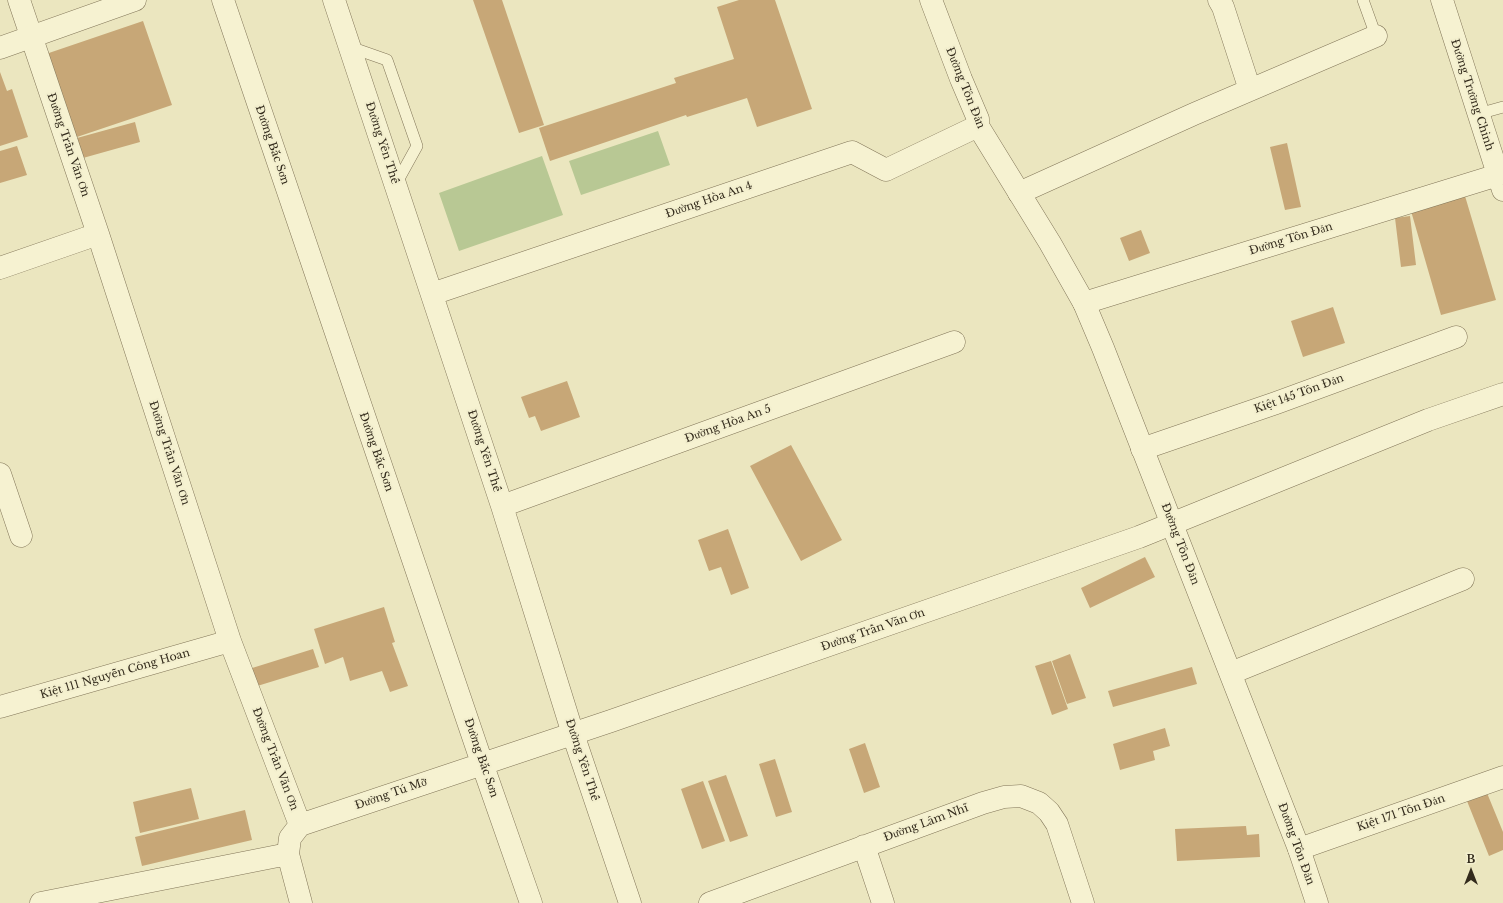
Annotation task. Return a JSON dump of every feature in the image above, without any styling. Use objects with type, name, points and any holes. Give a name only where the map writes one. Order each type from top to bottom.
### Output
[{"type":"street","name":"Đường Trần Văn Ơn","points":[[19,0],[98,234],[230,641],[300,825],[290,838],[288,854],[301,903]]},
{"type":"street","points":[[0,48],[135,0]]},
{"type":"street","name":"Đường Bắc Sơn","points":[[223,0],[531,903]]},
{"type":"street","name":"Đường Yên Thế","points":[[334,0],[502,506],[573,734],[630,903]]},
{"type":"street","name":"Đường Tôn Đản","points":[[930,0],[978,119],[978,126],[1050,243],[1084,303],[1231,673],[1299,849],[1317,903]]},
{"type":"street","points":[[1219,0],[1223,7],[1250,90]]},
{"type":"street","name":"Đường Trường Chinh","points":[[1442,0],[1500,183]]},
{"type":"street","points":[[1019,193],[1250,90],[1376,36]]},
{"type":"street","name":"Đường Hòa An 4","points":[[432,294],[852,152],[886,170],[978,126]]},
{"type":"street","name":"Đường Tôn Đản","points":[[1084,303],[1500,183]]},
{"type":"street","points":[[0,268],[98,234]]},
{"type":"street","name":"Kiệt 145 Tôn Đản","points":[[1142,449],[1276,403],[1456,337]]},
{"type":"street","name":"Đường Hòa An 5","points":[[502,506],[954,342]]},
{"type":"street","name":"Đường Trần Văn Ơn","points":[[514,753],[550,742],[1172,525],[1428,420],[1503,394]]},
{"type":"street","points":[[1,482],[21,536]]},
{"type":"street","points":[[1231,673],[1463,579]]},
{"type":"street","name":"Kiệt 111 Nguyễn Công Hoan","points":[[0,707],[230,641]]},
{"type":"street","name":"Đường Tú Mỡ","points":[[300,825],[514,753]]},
{"type":"street","name":"Kiệt 171 Tôn Đản","points":[[1299,849],[1503,777]]},
{"type":"street","name":"Đường Lâm Nhĩ","points":[[710,903],[983,802],[1004,797],[1021,796],[1039,803],[1057,824],[1083,903]]},
{"type":"street","points":[[864,846],[883,903]]},
{"type":"street","points":[[41,903],[85,899],[288,854]]},
{"type":"lane","points":[[1363,0],[1376,36]]},
{"type":"lane","points":[[350,47],[387,60],[417,146],[396,184]]},
{"type":"lane","points":[[1478,114],[1503,107]]},
{"type":"green space","points":[[658,131],[670,165],[581,195],[569,161]]},
{"type":"green space","points":[[542,156],[563,215],[459,251],[439,193]]},
{"type":"building","points":[[473,0],[502,0],[544,125],[519,133]]},
{"type":"building","points":[[739,0],[775,0],[812,109],[757,127],[747,98],[687,117],[686,115],[550,161],[539,128],[676,83],[674,78],[734,59],[717,7]]},
{"type":"building","points":[[143,21],[172,105],[71,139],[43,55]]},
{"type":"building","points":[[0,72],[7,91],[12,89],[28,137],[0,146]]},
{"type":"building","points":[[135,122],[140,142],[83,158],[77,138]]},
{"type":"building","points":[[1287,143],[1301,207],[1285,210],[1270,147]]},
{"type":"building","points":[[17,146],[27,175],[0,183],[0,151]]},
{"type":"building","points":[[1465,196],[1496,300],[1441,315],[1411,211]]},
{"type":"building","points":[[1410,216],[1416,265],[1401,267],[1395,218]]},
{"type":"building","points":[[1141,230],[1150,253],[1129,261],[1120,238]]},
{"type":"building","points":[[1333,307],[1345,343],[1303,357],[1291,321]]},
{"type":"building","points":[[567,381],[580,417],[541,431],[535,416],[529,418],[521,397]]},
{"type":"building","points":[[791,445],[842,540],[801,561],[750,466]]},
{"type":"building","points":[[728,529],[749,588],[731,595],[721,567],[709,571],[698,540]]},
{"type":"building","points":[[1145,557],[1155,577],[1090,608],[1081,588]]},
{"type":"building","points":[[384,607],[395,642],[392,643],[408,686],[390,692],[382,671],[350,681],[343,657],[325,664],[314,629]]},
{"type":"building","points":[[313,649],[319,667],[254,687],[249,669]]},
{"type":"building","points":[[1070,654],[1086,698],[1067,704],[1052,661]]},
{"type":"building","points":[[1051,661],[1068,709],[1052,715],[1035,666]]},
{"type":"building","points":[[1192,667],[1197,684],[1113,707],[1108,691]]},
{"type":"building","points":[[1165,728],[1170,746],[1153,751],[1155,760],[1120,770],[1113,744]]},
{"type":"building","points":[[865,743],[880,787],[864,793],[849,749]]},
{"type":"building","points":[[775,759],[792,812],[776,817],[759,764]]},
{"type":"building","points":[[726,775],[748,836],[730,842],[708,781]]},
{"type":"building","points":[[703,781],[725,841],[702,849],[681,789]]},
{"type":"building","points":[[191,788],[199,819],[140,833],[133,802]]},
{"type":"building","points":[[1487,793],[1503,832],[1503,850],[1489,856],[1467,801]]},
{"type":"building","points":[[245,810],[252,840],[142,866],[135,837]]},
{"type":"building","points":[[1246,826],[1247,835],[1259,834],[1260,857],[1177,861],[1175,829]]}]
